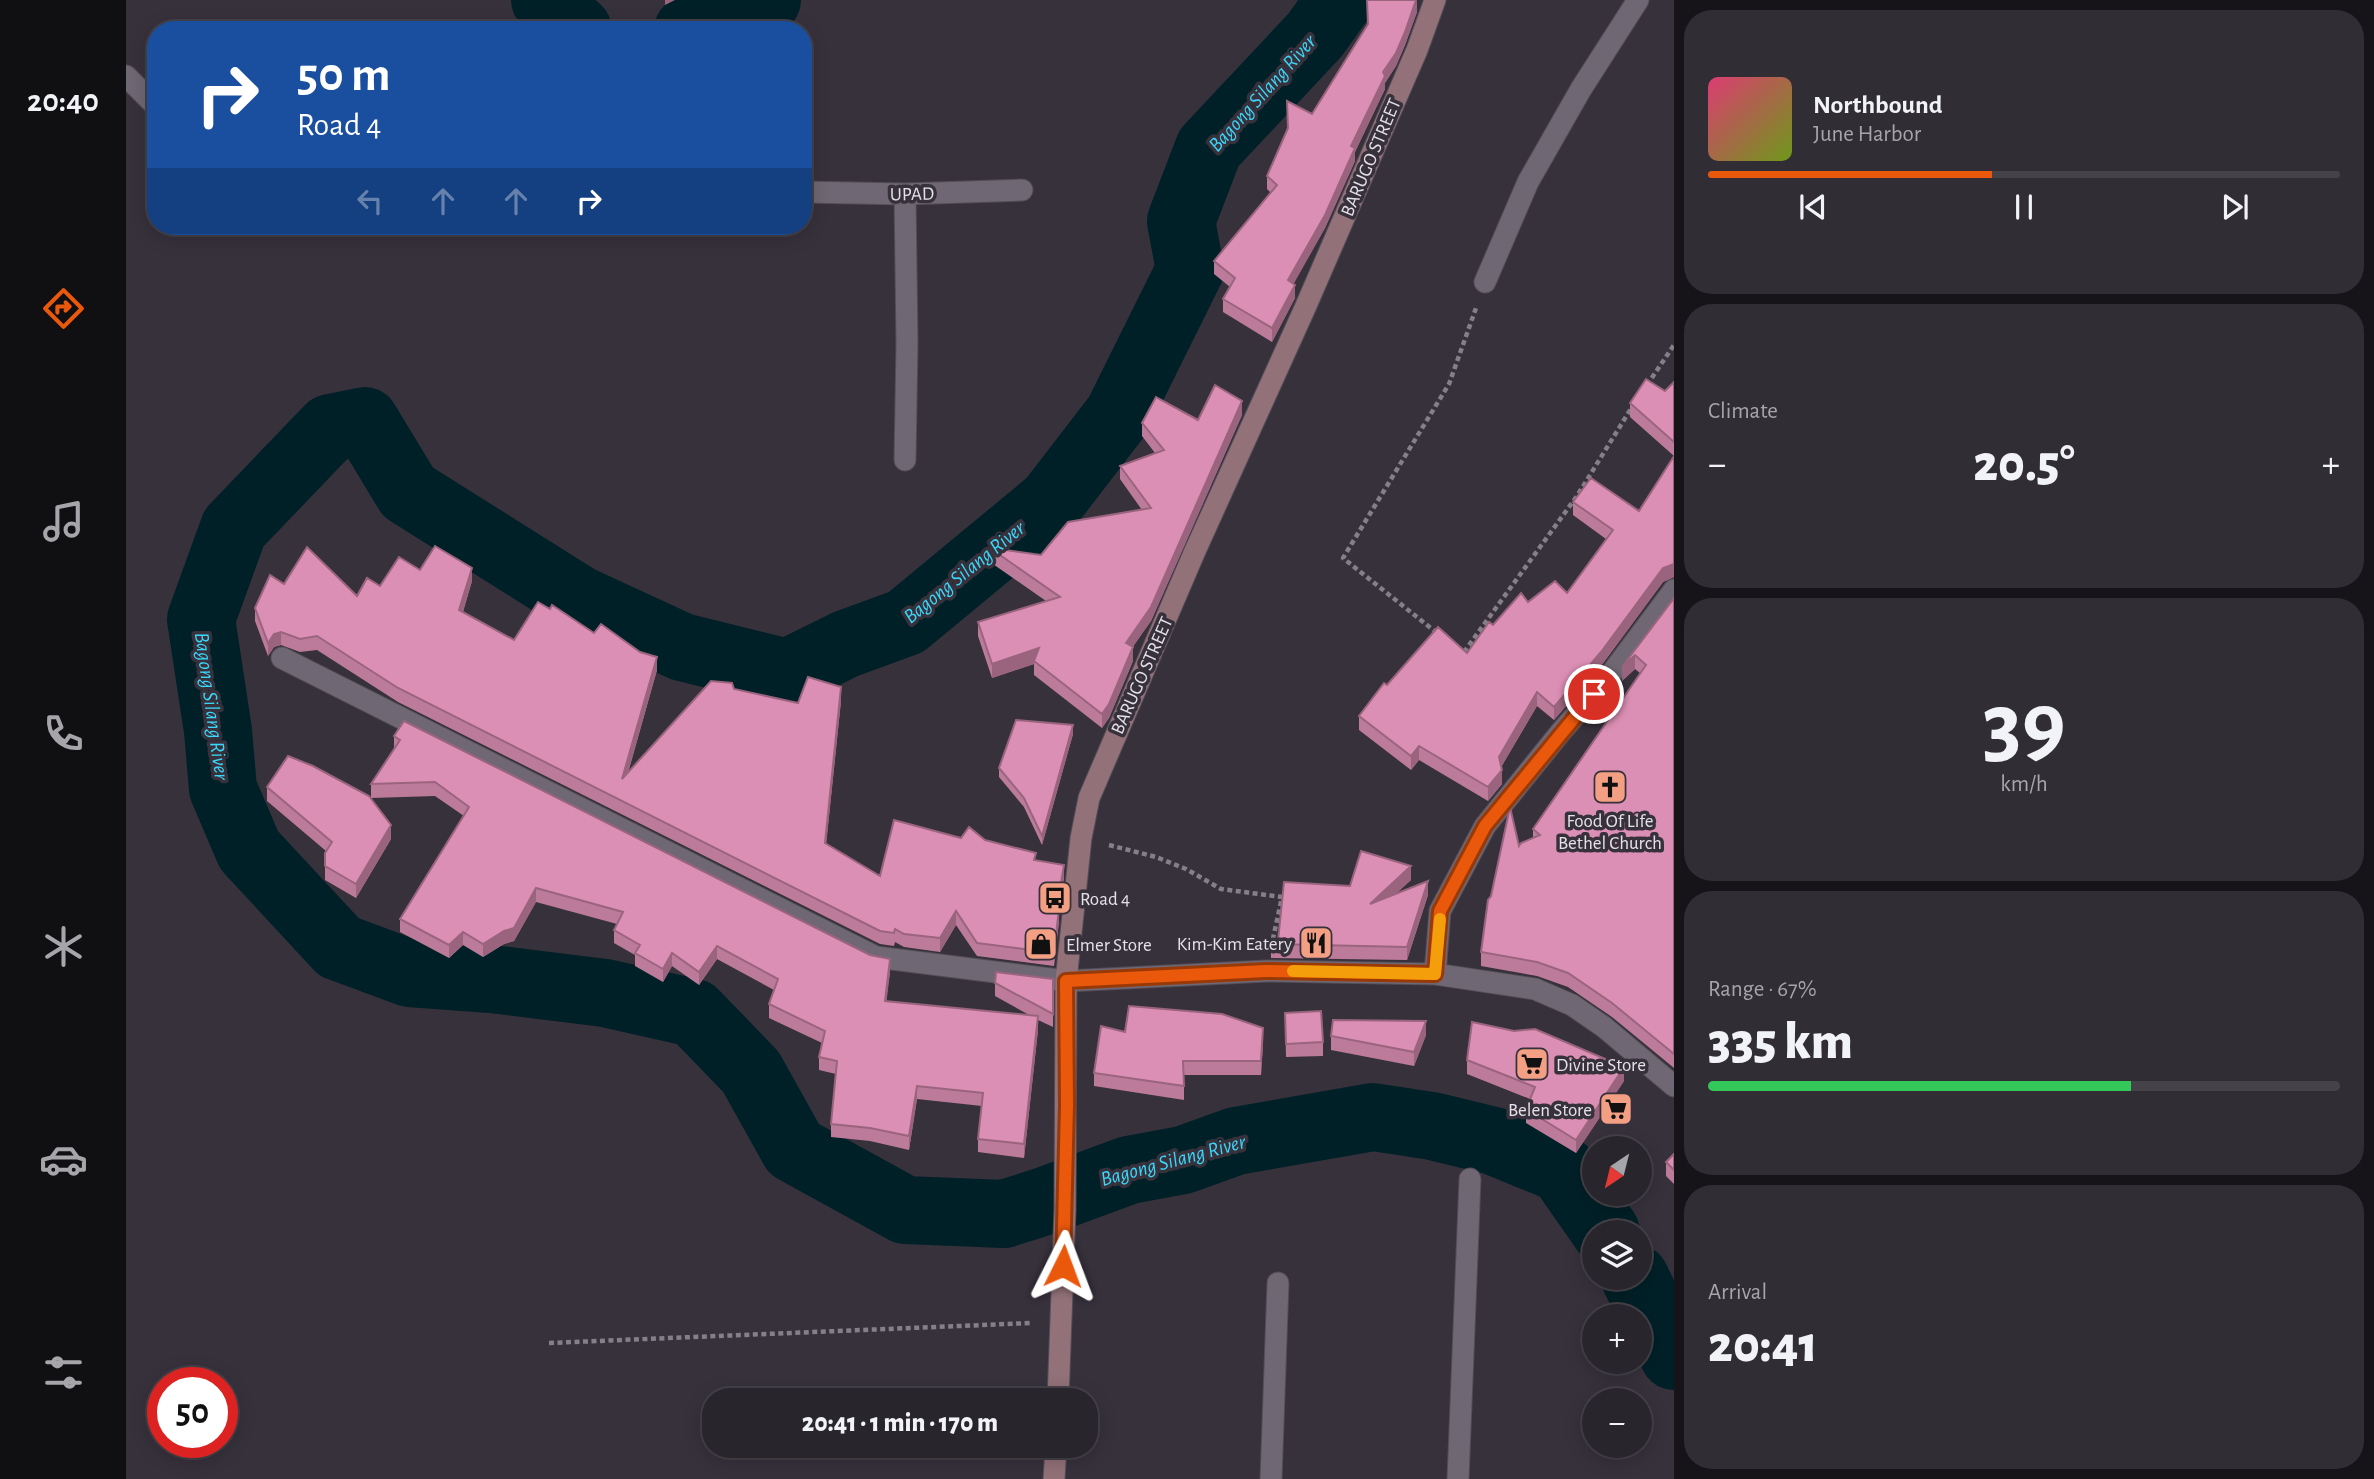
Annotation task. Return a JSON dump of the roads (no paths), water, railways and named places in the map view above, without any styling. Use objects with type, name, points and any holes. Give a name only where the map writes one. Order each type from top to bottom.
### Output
[{"type":"main road","name":"BARUGO STREET","points":[[1058,1388],[1067,1105],[1066,981],[1085,814],[1094,782],[1310,296],[1417,50],[1435,0]]},
{"type":"main road","points":[[1055,1479],[1056,1458]]},
{"type":"street","points":[[1485,282],[1528,182],[1581,89],[1638,0]]},
{"type":"street","points":[[126,76],[147,97]]},
{"type":"street","name":"UPAD","points":[[812,192],[905,194],[1022,190]]},
{"type":"street","points":[[905,194],[905,460]]},
{"type":"street","points":[[1435,974],[1440,911],[1485,826],[1611,674],[1674,590]]},
{"type":"street","points":[[282,658],[876,957],[1066,981],[1266,971],[1435,974],[1535,989],[1572,1005],[1604,1027],[1674,1086]]},
{"type":"street","points":[[1458,1479],[1470,1179]]},
{"type":"street","points":[[1271,1479],[1278,1283]]},
{"type":"waterway","name":"Bagong Silang River","points":[[545,0],[568,21]]},
{"type":"waterway","name":"Bagong Silang River","points":[[712,21],[767,0]]},
{"type":"waterway","name":"Bagong Silang River","points":[[1340,0],[1315,35],[1209,148],[1181,221],[1190,270],[1118,415],[1051,502],[906,622],[846,644],[787,673],[682,647],[578,599],[408,492],[365,421],[330,428],[234,528],[201,619],[218,731],[223,789],[249,850],[339,947],[409,973],[491,979],[605,993],[694,1013],[751,1072],[794,1149],[905,1210],[1004,1214],[1129,1170],[1183,1160],[1236,1141],[1373,1117],[1432,1126],[1494,1141],[1562,1169],[1598,1220]]},
{"type":"waterway","name":"Bagong Silang River","points":[[1641,1290],[1674,1356]]},
{"type":"place","name":"Food Of Life Bethel Church","points":[[1610,787]]},
{"type":"place","name":"Road 4","points":[[1055,898]]},
{"type":"place","name":"Kim-Kim Eatery","points":[[1316,943]]},
{"type":"place","name":"Elmer Store","points":[[1041,944]]},
{"type":"place","name":"Divine Store","points":[[1532,1064]]},
{"type":"place","name":"Belen Store","points":[[1616,1109]]}]
